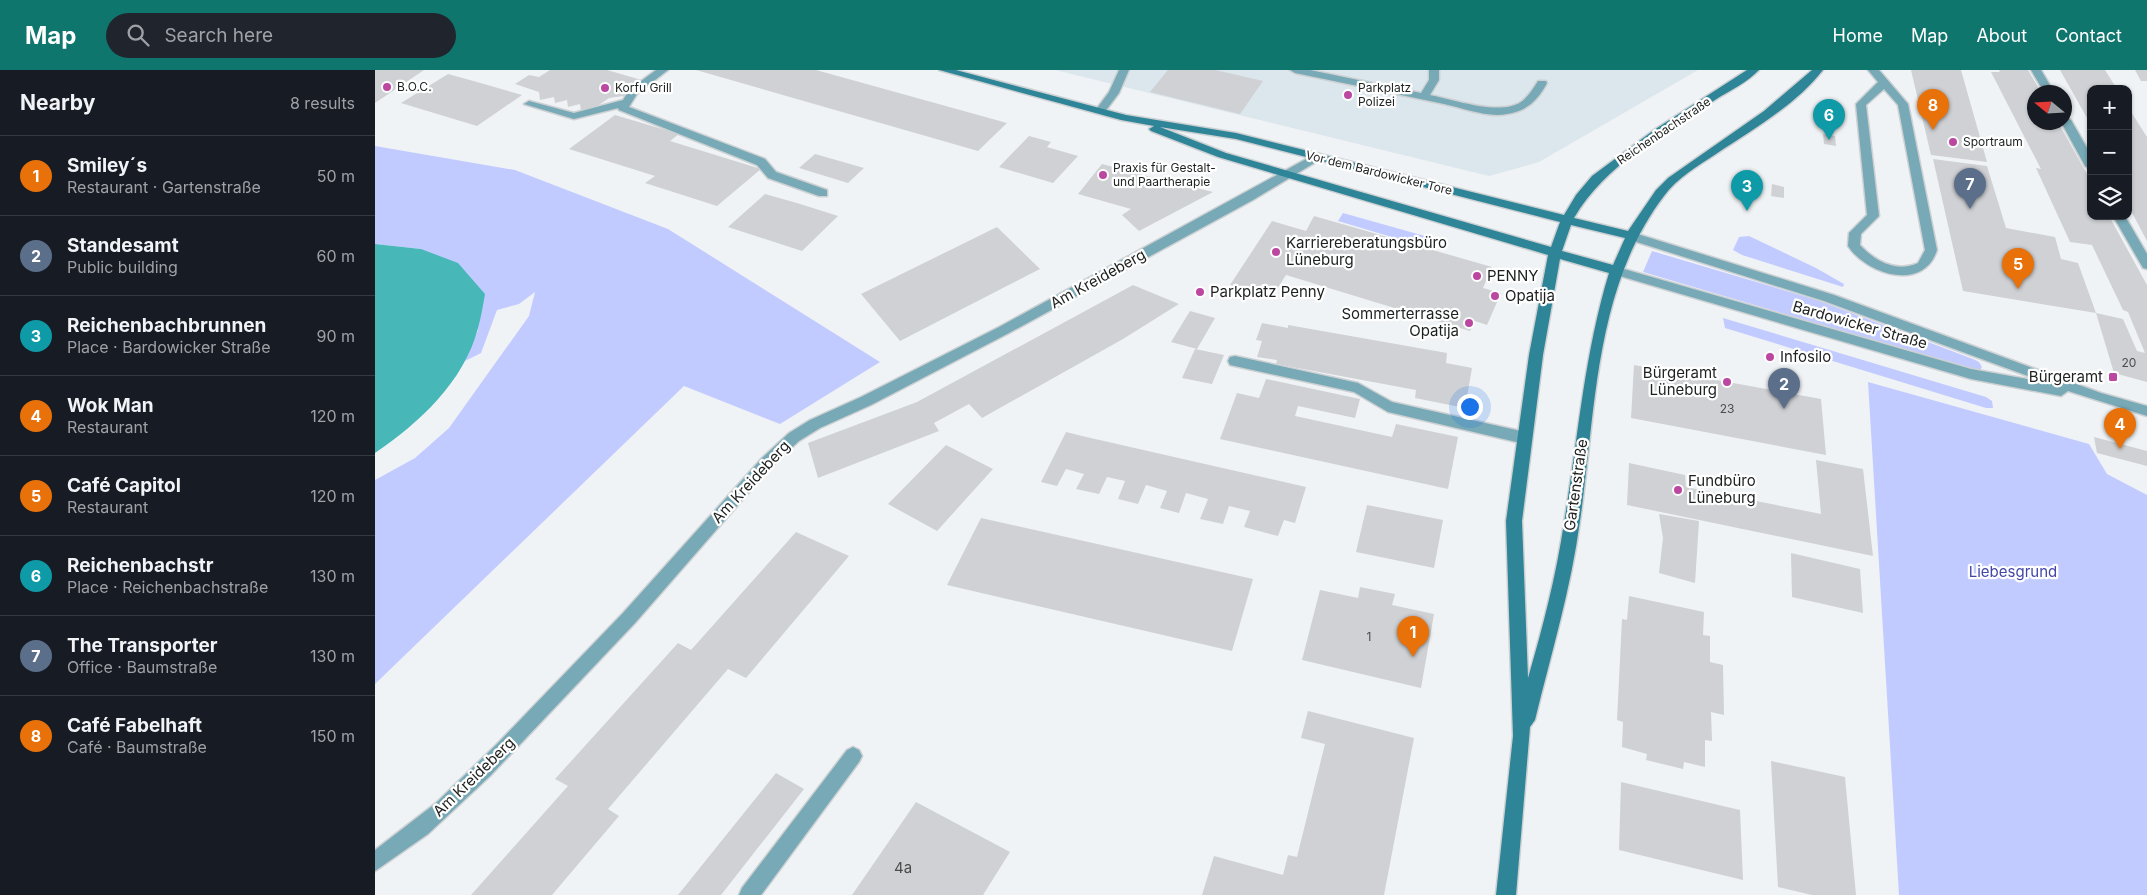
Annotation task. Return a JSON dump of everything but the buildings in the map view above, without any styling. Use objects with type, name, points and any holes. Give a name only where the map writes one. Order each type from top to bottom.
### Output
[{"type":"main road","name":"Vor dem Bardowicker Tore","points":[[944,70],[1125,118],[1222,155],[1617,271]]},
{"type":"main road","name":"Reichenbachstraße","points":[[1555,253],[1567,220],[1579,198],[1596,179],[1623,157],[1754,70]]},
{"type":"main road","points":[[1631,236],[1643,214],[1661,191],[1686,170],[1772,110],[1818,70]]},
{"type":"main road","name":"Vor dem Bardowicker Tore","points":[[1125,118],[1236,136],[1631,236]]},
{"type":"main road","name":"Gartenstraße","points":[[1522,736],[1565,565],[1593,366],[1604,315],[1617,271],[1631,236]]},
{"type":"main road","name":"Gartenstraße","points":[[1506,895],[1522,736],[1514,521],[1538,345],[1555,253]]},
{"type":"street","points":[[663,70],[633,92],[623,108],[761,162],[772,175],[823,193]]},
{"type":"street","points":[[1100,111],[1114,93],[1124,70]]},
{"type":"street","points":[[1295,70],[1498,112],[1512,111],[1535,99],[1543,83]]},
{"type":"street","points":[[1423,98],[1434,80],[1434,70]]},
{"type":"street","points":[[1873,70],[1885,82],[1903,104],[1931,250],[1929,261],[1923,268],[1909,271],[1880,266],[1867,260],[1854,246],[1855,233],[1873,216],[1861,104],[1885,82]]},
{"type":"street","points":[[2036,70],[2045,85]]},
{"type":"street","points":[[529,104],[574,116],[627,102]]},
{"type":"street","points":[[2071,130],[2087,159]]},
{"type":"street","name":"Am Kreideberg","points":[[375,861],[419,830],[483,771],[569,681],[767,462],[794,437],[815,424],[866,401],[1004,330],[1317,157]]},
{"type":"street","points":[[2121,220],[2147,265]]},
{"type":"street","name":"Bardowicker Straße","points":[[1631,236],[1829,298],[2098,397],[2147,411]]},
{"type":"street","name":"Bardowicker Straße","points":[[1617,271],[1971,374],[2006,382],[2098,397]]},
{"type":"street","points":[[1235,361],[1358,388],[1389,406],[1525,438]]},
{"type":"street","points":[[749,895],[852,766]]},
{"type":"shaded area","points":[[1055,70],[1698,70],[1539,162],[1489,176]]},
{"type":"shaded area","points":[[375,244],[421,249],[458,263],[485,294],[479,324],[471,348],[451,383],[423,415],[375,453]]},
{"type":"green space","points":[[375,146],[515,170],[668,229],[880,362],[780,424],[684,386],[375,684],[375,480],[415,458],[449,428],[529,316],[535,292],[519,304],[497,310],[481,353],[465,361],[478,330],[421,249],[375,244]]},
{"type":"green space","points":[[1343,213],[1439,240],[1435,250],[1338,221]]},
{"type":"green space","points":[[1749,236],[1816,268],[1844,284],[1843,287],[1742,255],[1733,250],[1739,237]]},
{"type":"green space","points":[[1652,251],[1817,300],[1973,359],[1979,362],[1982,367],[1980,370],[1974,370],[1643,272]]},
{"type":"green space","points":[[1723,318],[1986,397],[1992,401],[1993,408],[1986,408],[1725,328]]},
{"type":"green space","name":"Liebesgrund","points":[[1868,382],[2089,444],[2107,474],[2147,495],[2147,895],[1899,895]]},
{"type":"place","name":"B.O.C.","points":[[387,87]]},
{"type":"place","name":"Korfu Grill","points":[[605,88]]},
{"type":"place","name":"Parkplatz Polizei","points":[[1348,95]]},
{"type":"place","name":"Café Fabelhaft","points":[[1933,130]]},
{"type":"place","name":"Reichenbachstr","points":[[1829,140]]},
{"type":"place","name":"Sportraum","points":[[1953,142]]},
{"type":"place","name":"Praxis für Gestalt- und Paartherapie","points":[[1103,175]]},
{"type":"place","name":"The Transporter","points":[[1970,209]]},
{"type":"place","name":"Reichenbachbrunnen","points":[[1747,211]]},
{"type":"place","name":"Karriereberatungsbüro Lüneburg","points":[[1276,252]]},
{"type":"place","name":"PENNY","points":[[1477,276]]},
{"type":"place","name":"Café Capitol","points":[[2018,289]]},
{"type":"place","name":"Parkplatz Penny","points":[[1200,292]]},
{"type":"place","name":"Opatija","points":[[1495,296]]},
{"type":"place","name":"Sommerterrasse Opatija","points":[[1469,323]]},
{"type":"place","name":"Infosilo","points":[[1770,357]]},
{"type":"place","name":"Bürgeramt","points":[[2113,377]]},
{"type":"place","name":"Bürgeramt Lüneburg","points":[[1727,382]]},
{"type":"place","name":"Standesamt","points":[[1784,409]]},
{"type":"place","name":"Wok Man","points":[[2120,449]]},
{"type":"place","name":"Fundbüro Lüneburg","points":[[1678,490]]},
{"type":"place","name":"Smiley´s","points":[[1413,657]]}]
